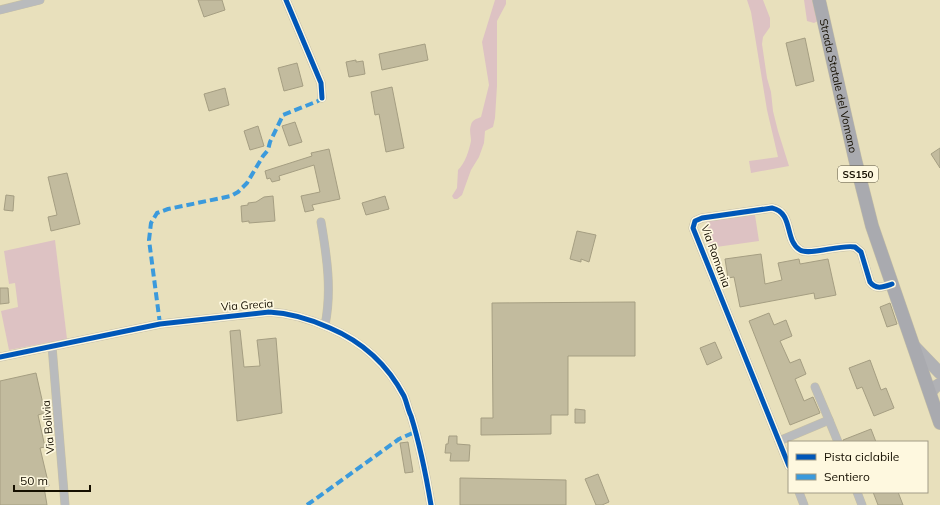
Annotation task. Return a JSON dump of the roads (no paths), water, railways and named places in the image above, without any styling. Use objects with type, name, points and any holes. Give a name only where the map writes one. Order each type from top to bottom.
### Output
[{"type":"main road","name":"Strada Statale del Vomano","points":[[819,0],[864,198],[912,343],[935,394],[940,423]]},
{"type":"main road","points":[[912,343],[940,373]]},
{"type":"main road","points":[[935,394],[940,384]]},
{"type":"street","points":[[0,10],[40,0]]},
{"type":"street","points":[[286,0],[321,83],[322,98]]},
{"type":"street","name":"Via Romania","points":[[788,463],[693,228],[695,221],[702,218],[772,208],[778,210],[784,215],[792,241],[798,250],[805,252],[841,247],[855,247],[861,252],[872,285],[878,287],[892,284]]},
{"type":"street","points":[[321,222],[327,255],[329,298],[325,325]]},
{"type":"street","name":"Via Grecia","points":[[0,357],[160,324],[263,313],[293,315],[325,325],[342,333],[359,344],[378,360],[404,397],[419,446],[432,505]]},
{"type":"street","name":"Via Bolivia","points":[[52,346],[65,505]]},
{"type":"street","points":[[815,387],[838,441]]},
{"type":"street","points":[[780,441],[829,420]]},
{"type":"street","points":[[799,493],[804,505]]},
{"type":"street","points":[[857,493],[862,505]]}]
